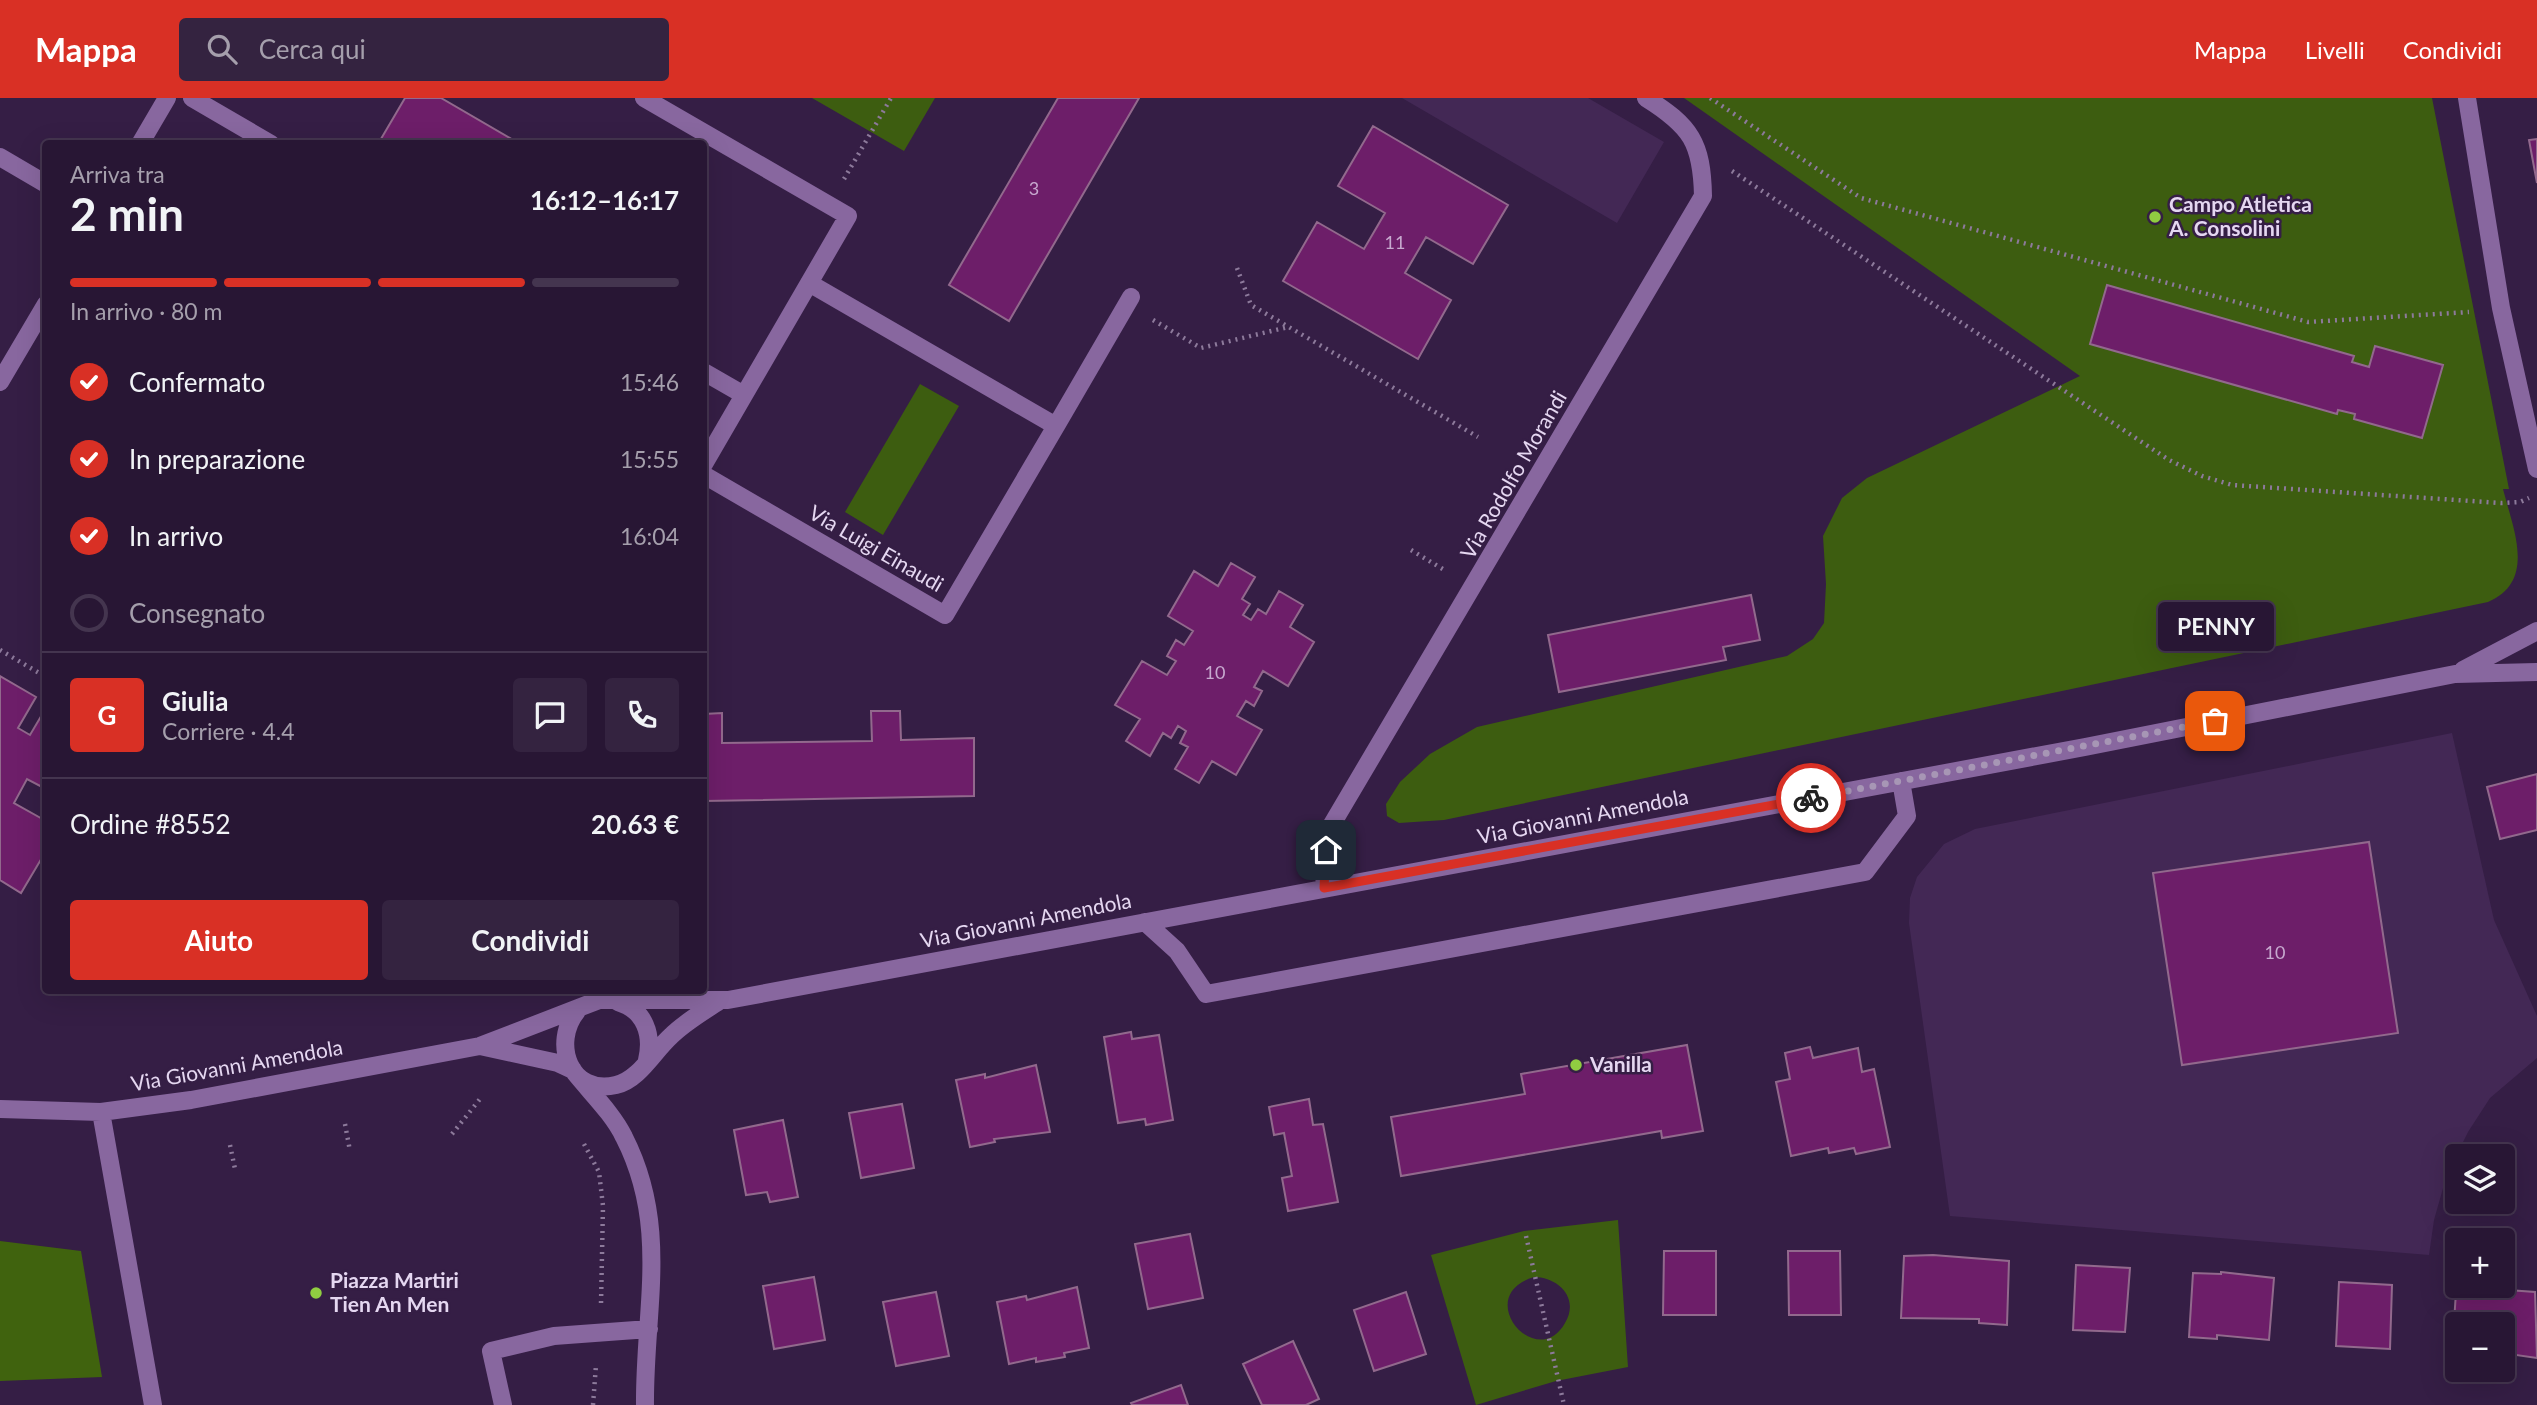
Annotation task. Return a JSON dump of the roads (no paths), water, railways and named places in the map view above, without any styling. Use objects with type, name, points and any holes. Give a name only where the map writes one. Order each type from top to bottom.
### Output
[{"type":"street","points":[[142,140],[167,98]]},
{"type":"street","points":[[192,98],[264,140]]},
{"type":"street","points":[[644,98],[848,216],[707,459]]},
{"type":"street","name":"Via Rodolfo Morandi","points":[[1324,888],[1328,831],[1703,196],[1699,149],[1691,132],[1646,98]]},
{"type":"street","points":[[2467,98],[2501,308],[2537,469]]},
{"type":"street","points":[[0,157],[42,182]]},
{"type":"street","points":[[809,283],[1056,426]]},
{"type":"street","name":"Via Luigi Einaudi","points":[[707,477],[945,615],[1129,301]]},
{"type":"street","points":[[0,382],[42,311]]},
{"type":"street","points":[[707,374],[744,396]]},
{"type":"street","name":"Via Giovanni Amendola","points":[[2455,674],[2537,631]]},
{"type":"street","name":"Via Giovanni Amendola","points":[[0,1109],[101,1112],[191,1100],[481,1046],[577,1011],[598,1000],[719,1001],[1902,781],[2455,674],[2537,672]]},
{"type":"street","points":[[1145,922],[1177,951],[1206,994],[1865,872],[1907,816],[1902,781]]},
{"type":"street","points":[[611,1000],[624,1003],[644,1021],[650,1047],[647,1060]]},
{"type":"street","name":"Via Giovanni Amendola","points":[[481,1046],[538,1058],[601,1086],[614,1086],[628,1081],[673,1034],[719,1001]]},
{"type":"street","points":[[577,1011],[569,1021],[563,1046],[574,1072],[624,1135],[647,1196],[653,1255],[645,1405]]},
{"type":"street","points":[[101,1112],[153,1405]]},
{"type":"street","points":[[503,1405],[491,1351],[554,1336],[649,1329]]},
{"type":"place","name":"Campo Atletica A. Consolini","points":[[2155,217]]},
{"type":"place","name":"PENNY","points":[[2215,721]]},
{"type":"place","name":"Vanilla","points":[[1576,1065]]},
{"type":"place","name":"Piazza Martiri Tien An Men","points":[[316,1293]]}]
